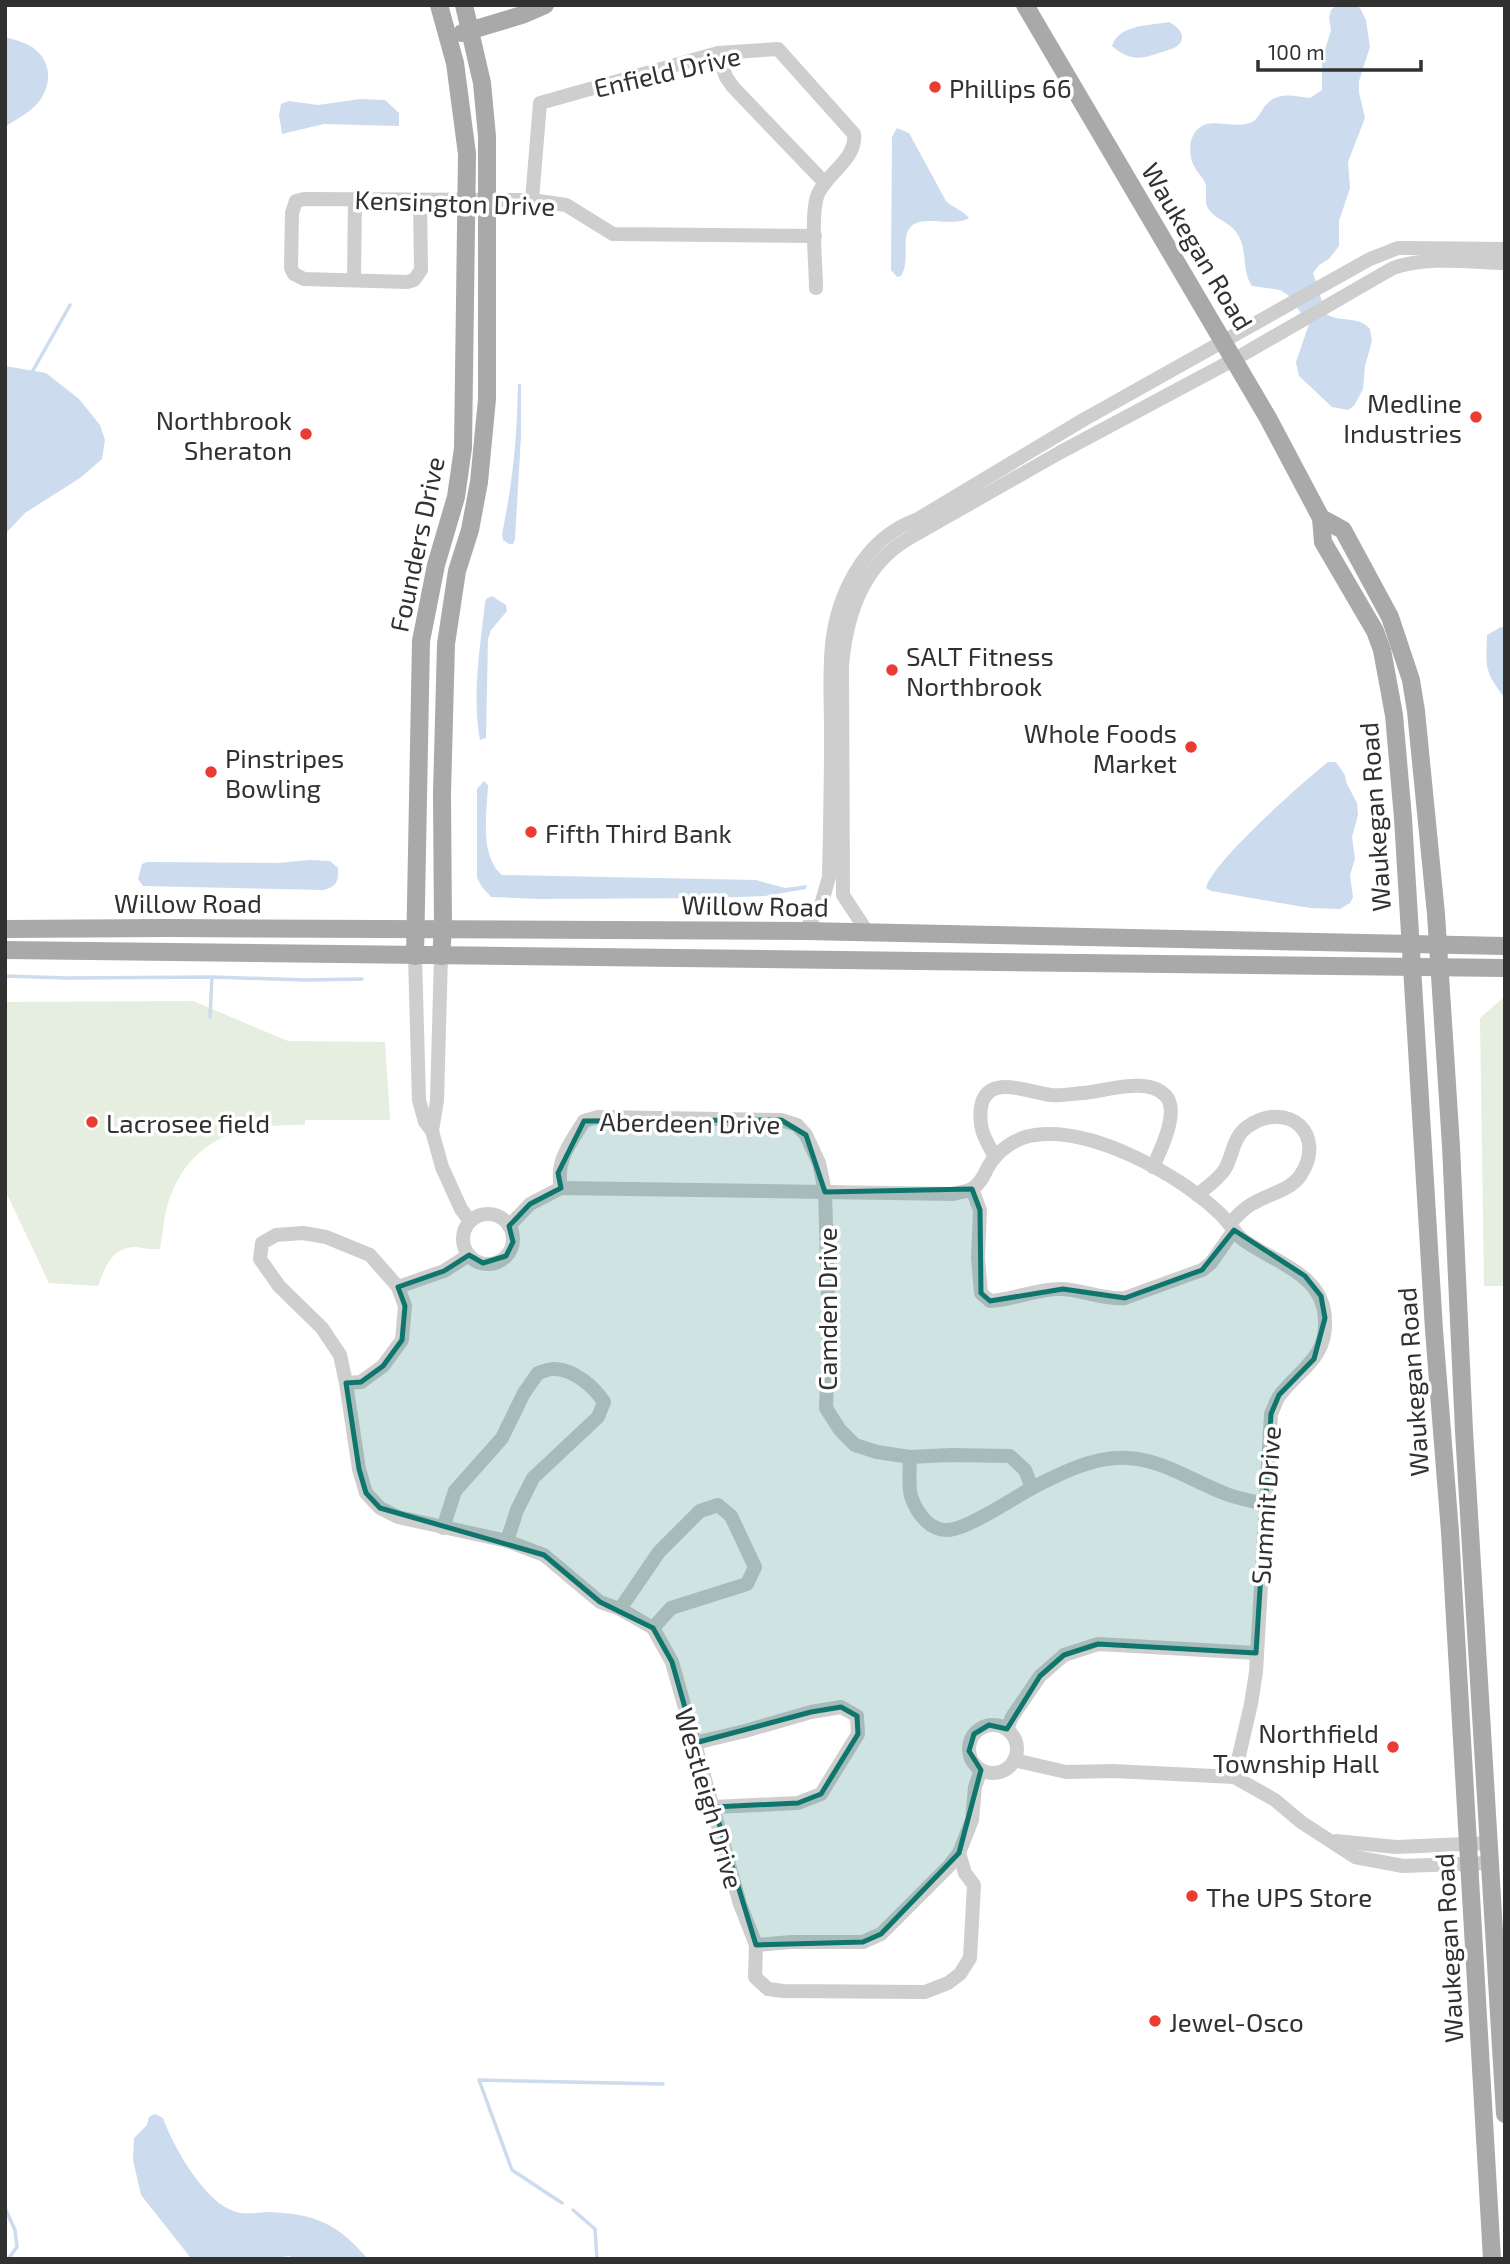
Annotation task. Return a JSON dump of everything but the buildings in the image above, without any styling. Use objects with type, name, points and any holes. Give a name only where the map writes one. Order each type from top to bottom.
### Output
[{"type":"main road","points":[[449,37],[522,15],[545,5]]},
{"type":"main road","name":"Waukegan Road","points":[[1025,5],[1235,359],[1321,518],[1323,542],[1375,631],[1382,650],[1397,739],[1434,1330],[1450,1532],[1492,2259]]},
{"type":"main road","points":[[441,10],[470,6]]},
{"type":"main road","name":"Founders Drive","points":[[441,956],[446,644],[457,571],[470,530],[484,446],[487,399],[488,136],[485,102],[471,31],[470,6]]},
{"type":"main road","name":"Founders Drive","points":[[415,956],[421,641],[436,565],[456,497],[463,448],[466,134],[455,63],[441,10]]},
{"type":"main road","name":"Waukegan Road","points":[[1321,518],[1343,530],[1390,617],[1411,680],[1416,711],[1437,944],[1451,1146],[1463,1418],[1505,2113]]},
{"type":"main road","name":"Willow Road","points":[[5,929],[805,931],[1505,946]]},
{"type":"main road","name":"Willow Road","points":[[5,950],[1505,968]]},
{"type":"main road","points":[[1484,2113],[1505,2113]]},
{"type":"street","name":"Enfield Drive","points":[[532,200],[540,103],[718,53],[778,49],[854,134],[853,148],[825,183]]},
{"type":"street","points":[[718,53],[726,77],[733,87],[825,183],[817,195],[816,288]]},
{"type":"street","points":[[355,199],[354,279],[407,282],[414,280],[421,270],[420,200]]},
{"type":"street","name":"Kensington Drive","points":[[354,279],[304,279],[291,268],[292,213],[296,201],[532,200],[566,205],[612,234],[815,236]]},
{"type":"street","points":[[805,931],[821,905],[829,877],[830,663],[833,628],[842,595],[865,556],[899,526],[918,519],[1083,420],[1370,259],[1398,248],[1505,249]]},
{"type":"street","points":[[868,933],[843,895],[842,666],[851,613],[868,579],[896,546],[1059,453],[1235,359],[1393,268],[1408,263],[1505,263]]},
{"type":"street","points":[[415,956],[419,1101],[443,1167],[461,1209],[470,1221]]},
{"type":"street","points":[[432,1131],[437,1101],[441,956]]},
{"type":"street","points":[[995,1157],[980,1126],[982,1103],[999,1087],[1028,1089],[1049,1095],[1069,1095],[1126,1086],[1153,1089],[1165,1095],[1170,1104],[1168,1127],[1153,1167]]},
{"type":"street","points":[[509,1226],[530,1204],[561,1188],[953,1194],[972,1189],[980,1210],[978,1258],[981,1293],[990,1301],[1063,1289],[1112,1299],[1125,1298],[1202,1270],[1211,1263],[1232,1227],[1252,1203],[1287,1187],[1302,1173],[1308,1145],[1306,1130],[1292,1119],[1276,1115],[1256,1121],[1244,1129],[1235,1142],[1225,1168],[1197,1195]]},
{"type":"street","name":"Aberdeen Drive","points":[[561,1188],[558,1173],[564,1154],[584,1121],[612,1117],[781,1120],[797,1125],[806,1135],[819,1163],[825,1192]]},
{"type":"street","name":"Summit Drive","points":[[972,1189],[982,1180],[995,1157],[1013,1142],[1032,1135],[1074,1135],[1116,1149],[1153,1167],[1197,1195],[1251,1244],[1305,1276],[1321,1296],[1325,1318],[1324,1338],[1314,1359],[1279,1395],[1271,1414],[1251,1704],[1234,1777]]},
{"type":"street","name":"Camden Drive","points":[[825,1192],[829,1331],[826,1408],[840,1430],[855,1445],[909,1457],[1010,1456],[1025,1470],[1032,1488]]},
{"type":"street","points":[[491,1214],[498,1216],[509,1226],[513,1242],[506,1256],[491,1264],[483,1263],[469,1255],[463,1241],[470,1221],[491,1214]]},
{"type":"street","points":[[346,1383],[361,1382],[383,1366],[402,1340],[405,1306],[398,1287],[370,1255],[326,1237],[303,1233],[276,1235],[262,1243],[260,1259],[279,1286],[322,1328],[340,1355],[359,1469],[366,1493],[380,1508],[443,1528],[507,1541],[544,1555],[600,1602],[620,1609],[653,1628],[671,1608],[747,1584],[755,1567],[731,1516],[718,1506],[700,1511],[659,1552],[620,1609]]},
{"type":"street","points":[[398,1287],[444,1271],[469,1255]]},
{"type":"street","points":[[443,1528],[455,1491],[502,1438],[524,1392],[538,1373],[555,1368],[581,1378],[598,1392],[604,1402],[598,1417],[533,1478],[517,1510],[507,1541]]},
{"type":"street","points":[[909,1457],[910,1493],[921,1518],[936,1527],[952,1530],[1070,1469],[1099,1461],[1128,1458],[1159,1464],[1229,1496],[1265,1504]]},
{"type":"street","name":"Westleigh Drive","points":[[653,1628],[672,1662],[740,1904],[756,1945],[755,1977],[768,1989],[791,1992],[925,1992],[944,1987],[960,1974],[970,1958],[974,1885],[965,1873],[959,1853]]},
{"type":"street","points":[[1007,1729],[1040,1676],[1064,1655],[1075,1651],[1098,1644],[1256,1653]]},
{"type":"street","points":[[695,1743],[811,1712],[841,1707],[857,1716],[858,1734],[821,1794],[798,1803],[714,1808]]},
{"type":"street","points":[[989,1725],[1007,1729],[1017,1746],[1014,1759],[1000,1772],[981,1770],[973,1762],[969,1751],[974,1734],[989,1725]]},
{"type":"street","points":[[1014,1759],[1066,1772],[1113,1771],[1234,1777],[1275,1800],[1301,1822],[1331,1840],[1469,1854],[1490,1863]]},
{"type":"street","points":[[756,1945],[863,1942],[881,1934],[959,1853],[972,1820],[975,1787],[981,1770]]},
{"type":"street","points":[[1469,1854],[1489,1843]]},
{"type":"highlighted area","points":[[781,1120],[806,1135],[825,1192],[972,1189],[980,1210],[981,1293],[990,1301],[1063,1289],[1125,1298],[1202,1270],[1234,1230],[1305,1276],[1321,1296],[1325,1318],[1314,1359],[1279,1395],[1271,1414],[1256,1653],[1098,1644],[1064,1655],[1040,1676],[1007,1729],[989,1725],[974,1734],[969,1751],[981,1770],[959,1853],[881,1934],[863,1942],[756,1945],[714,1807],[798,1803],[821,1794],[858,1734],[857,1716],[841,1707],[811,1712],[695,1743],[672,1662],[653,1628],[600,1602],[544,1555],[380,1508],[366,1493],[359,1469],[346,1383],[361,1382],[383,1366],[402,1340],[405,1306],[398,1287],[444,1271],[469,1255],[483,1263],[506,1256],[513,1242],[509,1226],[530,1204],[561,1188],[558,1173],[584,1121]]},
{"type":"green space","points":[[1505,999],[1505,1286],[1484,1286],[1480,1018]]},
{"type":"green space","points":[[193,1001],[288,1041],[385,1042],[390,1120],[305,1120],[305,1124],[301,1125],[259,1127],[222,1138],[206,1147],[180,1176],[168,1203],[160,1249],[136,1247],[121,1250],[107,1265],[98,1286],[49,1283],[5,1190],[5,1002]]},
{"type":"water","points":[[1337,5],[1355,5],[1360,8],[1366,20],[1370,47],[1359,81],[1365,118],[1348,162],[1350,188],[1339,221],[1339,246],[1313,273],[1326,314],[1355,320],[1370,329],[1372,341],[1365,366],[1363,389],[1354,406],[1348,410],[1332,407],[1299,376],[1296,362],[1309,324],[1288,295],[1280,290],[1252,286],[1241,241],[1232,228],[1208,208],[1205,183],[1196,170],[1190,153],[1195,132],[1204,125],[1246,124],[1254,121],[1275,98],[1310,98],[1322,90],[1322,60],[1331,30],[1329,18],[1331,10]]},
{"type":"water","points":[[1169,22],[1182,34],[1179,45],[1174,48],[1135,58],[1112,46],[1121,34],[1128,30]]},
{"type":"water","points":[[5,37],[36,50],[45,63],[48,77],[45,91],[37,104],[5,127]]},
{"type":"water","points":[[360,99],[385,100],[399,113],[399,126],[324,124],[282,134],[279,115],[281,104],[289,101],[318,105]]},
{"type":"water","points":[[897,128],[909,133],[946,201],[969,218],[956,222],[919,222],[911,226],[907,232],[904,268],[901,276],[897,277],[891,270],[892,137]]},
{"type":"water","points":[[5,366],[46,373],[79,399],[100,425],[105,440],[102,459],[80,478],[25,513],[5,534]]},
{"type":"water","points":[[518,384],[521,384],[521,436],[515,539],[513,544],[509,544],[503,540],[502,534],[514,459]]},
{"type":"water","points":[[492,596],[506,605],[507,611],[491,630],[488,639],[486,738],[480,740],[478,671],[485,603],[486,599]]},
{"type":"water","points":[[1501,627],[1505,628],[1505,698],[1490,675],[1487,662],[1487,635]]},
{"type":"water","points":[[1328,762],[1336,762],[1357,803],[1358,815],[1352,837],[1355,859],[1350,875],[1353,897],[1350,903],[1340,909],[1310,908],[1206,888],[1224,860],[1241,842]]},
{"type":"water","points":[[484,781],[488,785],[487,845],[495,867],[502,875],[756,880],[785,888],[807,885],[806,889],[765,896],[715,898],[491,897],[477,878],[477,789]]},
{"type":"water","points":[[330,861],[338,868],[337,880],[332,887],[324,890],[143,886],[138,879],[142,864],[147,862],[278,863]]},
{"type":"water","points":[[155,2114],[163,2118],[174,2144],[192,2173],[225,2207],[241,2213],[300,2215],[325,2223],[346,2237],[368,2259],[297,2259],[289,2256],[271,2259],[190,2257],[141,2195],[133,2160],[134,2138],[147,2125],[149,2117]]},
{"type":"waterway","points":[[31,374],[70,305]]},
{"type":"waterway","points":[[5,976],[212,977],[210,1017]]},
{"type":"waterway","points":[[212,977],[362,979]]},
{"type":"waterway","points":[[562,2203],[512,2170],[479,2080],[663,2084]]},
{"type":"waterway","points":[[5,2208],[15,2230],[17,2247],[8,2259]]},
{"type":"waterway","points":[[573,2210],[595,2229],[597,2259]]},
{"type":"place","name":"Phillips 66","points":[[935,87]]},
{"type":"place","name":"Medline Industries","points":[[1476,417]]},
{"type":"place","name":"Northbrook Sheraton","points":[[306,434]]},
{"type":"place","name":"SALT Fitness Northbrook","points":[[892,670]]},
{"type":"place","name":"Whole Foods Market","points":[[1191,747]]},
{"type":"place","name":"Pinstripes Bowling","points":[[211,772]]},
{"type":"place","name":"Fifth Third Bank","points":[[531,832]]},
{"type":"place","name":"Lacrosee field","points":[[92,1122]]},
{"type":"place","name":"Northfield Township Hall","points":[[1393,1747]]},
{"type":"place","name":"The UPS Store","points":[[1192,1896]]},
{"type":"place","name":"Jewel-Osco","points":[[1155,2021]]}]
